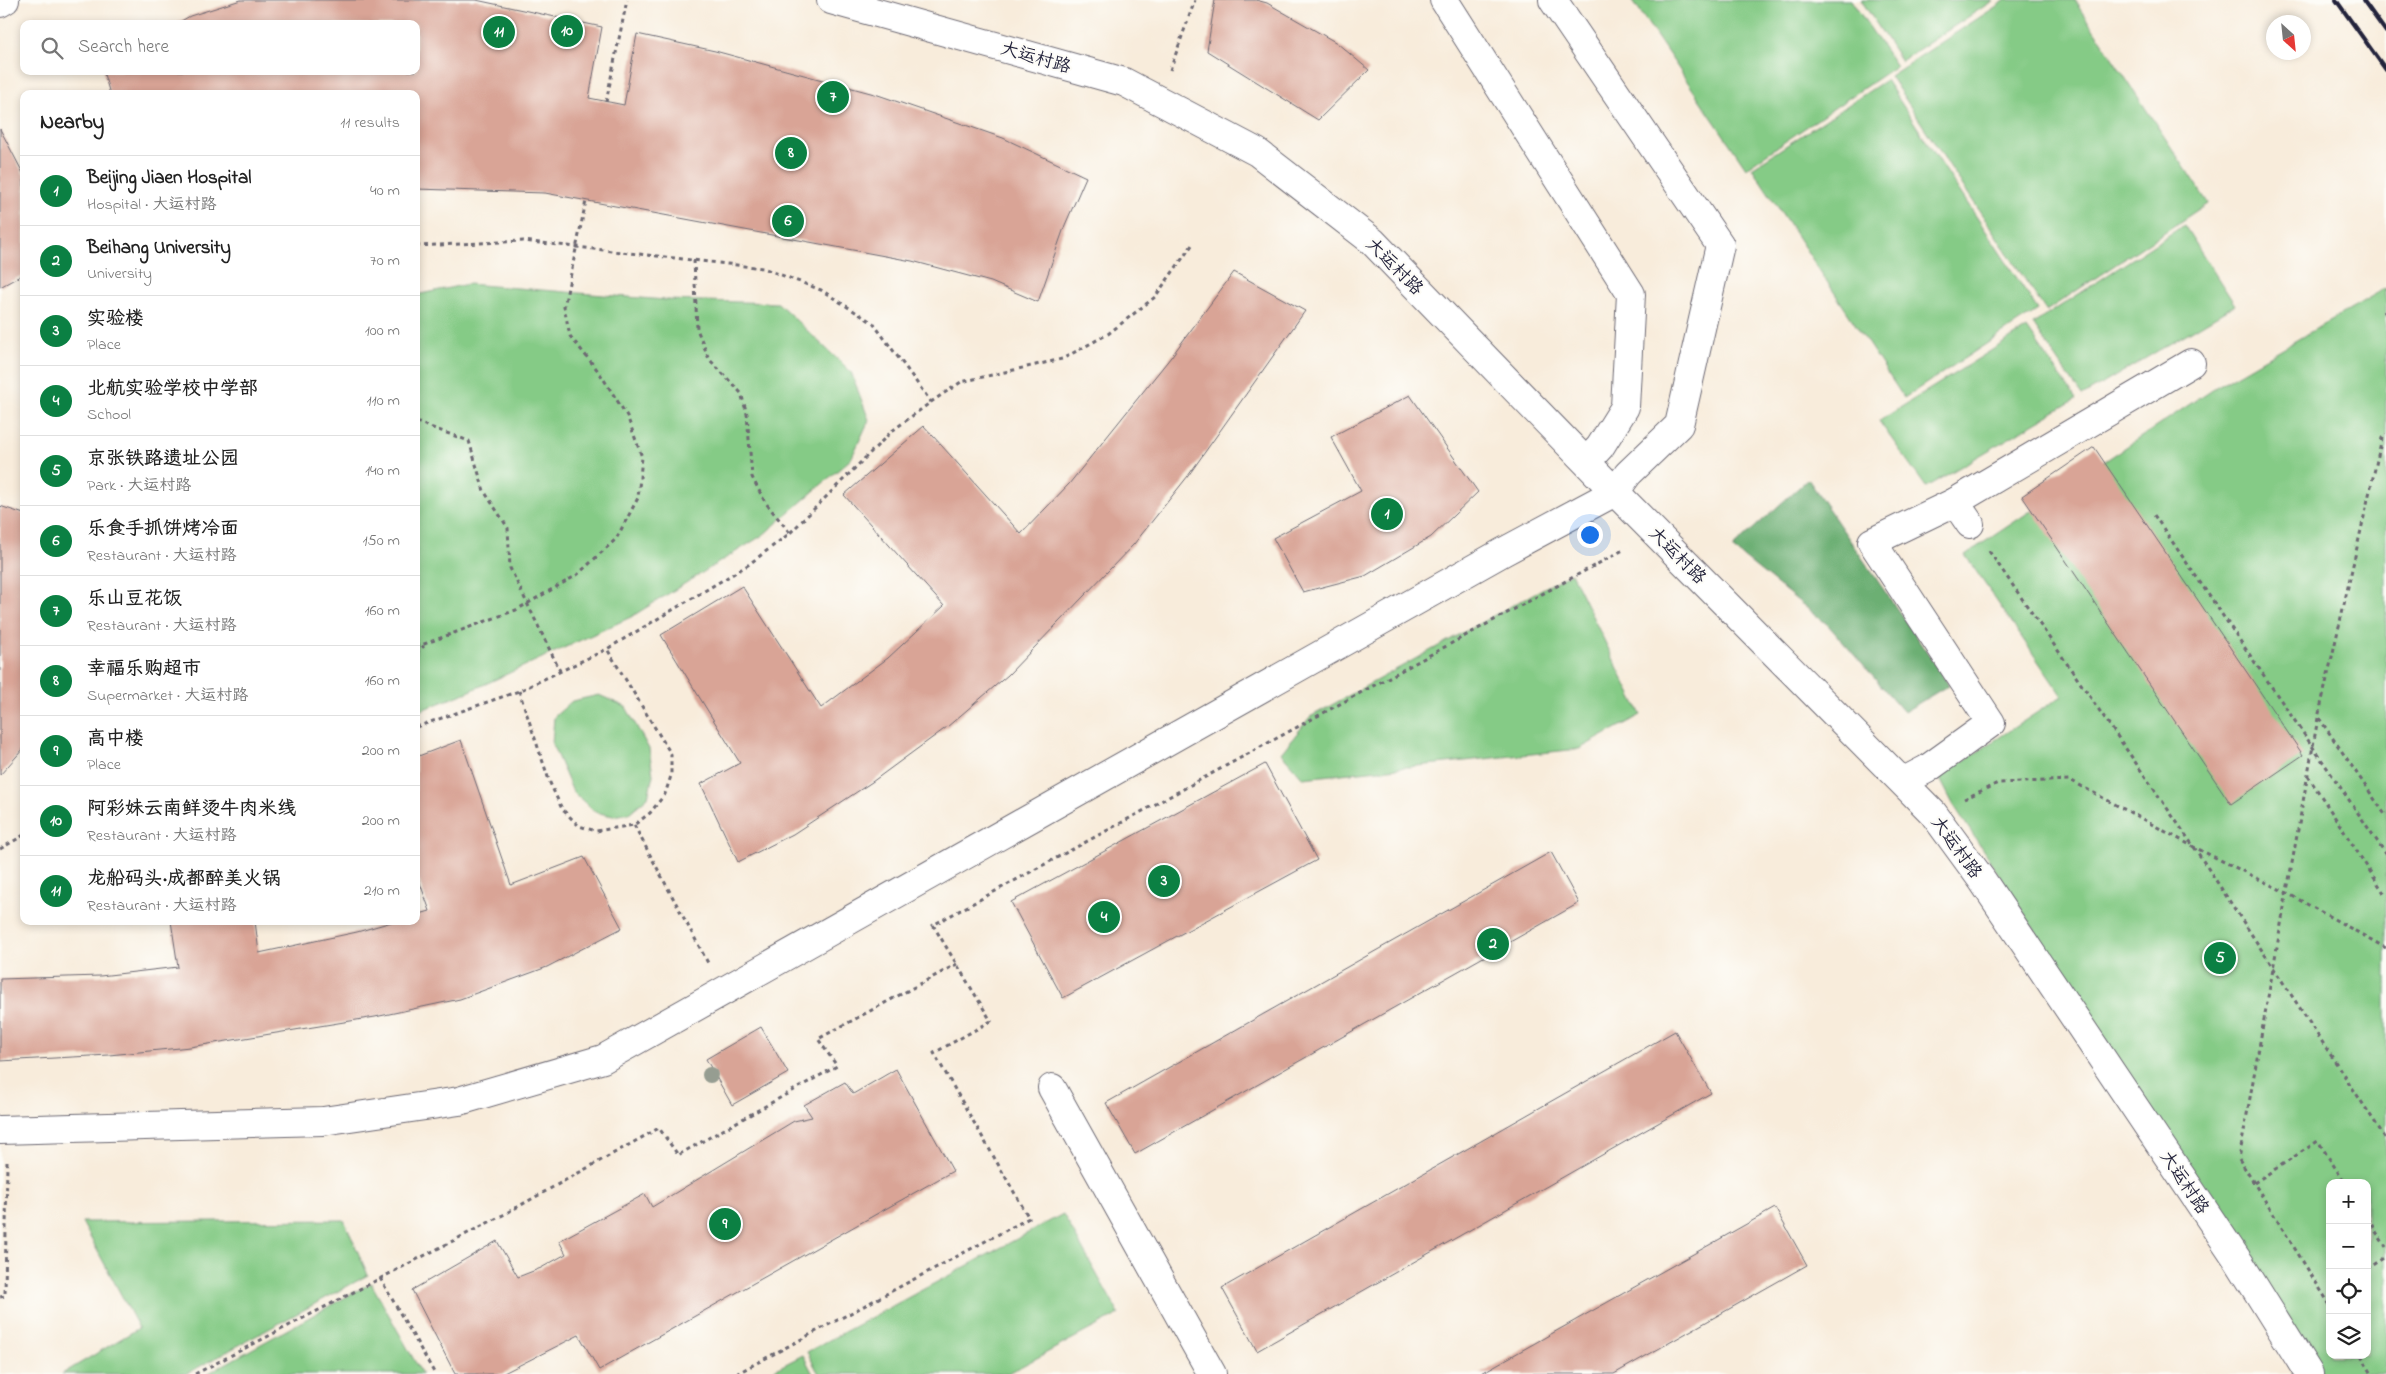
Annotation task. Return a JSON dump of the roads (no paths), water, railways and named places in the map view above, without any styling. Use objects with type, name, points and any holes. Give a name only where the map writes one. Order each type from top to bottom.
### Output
[{"type":"street","points":[[0,3],[5,0]]},
{"type":"street","name":"大运村路","points":[[831,0],[1124,82],[1257,152],[1372,242],[1587,461],[1615,492],[1904,782],[1933,814],[1982,880],[2234,1254],[2308,1374]]},
{"type":"street","points":[[1444,0],[1632,294],[1626,407],[1600,447],[1587,461]]},
{"type":"street","points":[[4,1130],[324,1121],[459,1101],[603,1059],[1502,552],[1615,492],[1628,474],[1679,425],[1720,245],[1553,0]]},
{"type":"street","points":[[1904,782],[1927,769],[1991,723],[1872,542],[1963,513],[2191,363]]},
{"type":"street","points":[[1052,1088],[1212,1374]]},
{"type":"railway","points":[[2336,0],[2386,70]]},
{"type":"railway","points":[[2363,0],[2386,32]]},
{"type":"place","name":"阿彩妹云南鲜烫牛肉米线","points":[[567,31]]},
{"type":"place","name":"龙船码头·成都醉美火锅","points":[[499,32]]},
{"type":"place","name":"乐山豆花饭","points":[[833,97]]},
{"type":"place","name":"幸福乐购超市","points":[[791,153]]},
{"type":"place","name":"乐食手抓饼烤冷面","points":[[788,221]]},
{"type":"place","name":"Beijing Jiaen Hospital","points":[[1387,514]]},
{"type":"place","name":"实验楼","points":[[1164,881]]},
{"type":"place","name":"北航实验学校中学部","points":[[1104,917]]},
{"type":"place","name":"Beihang University","points":[[1493,944]]},
{"type":"place","name":"京张铁路遗址公园","points":[[2220,958]]},
{"type":"place","name":"高中楼","points":[[725,1224]]}]
